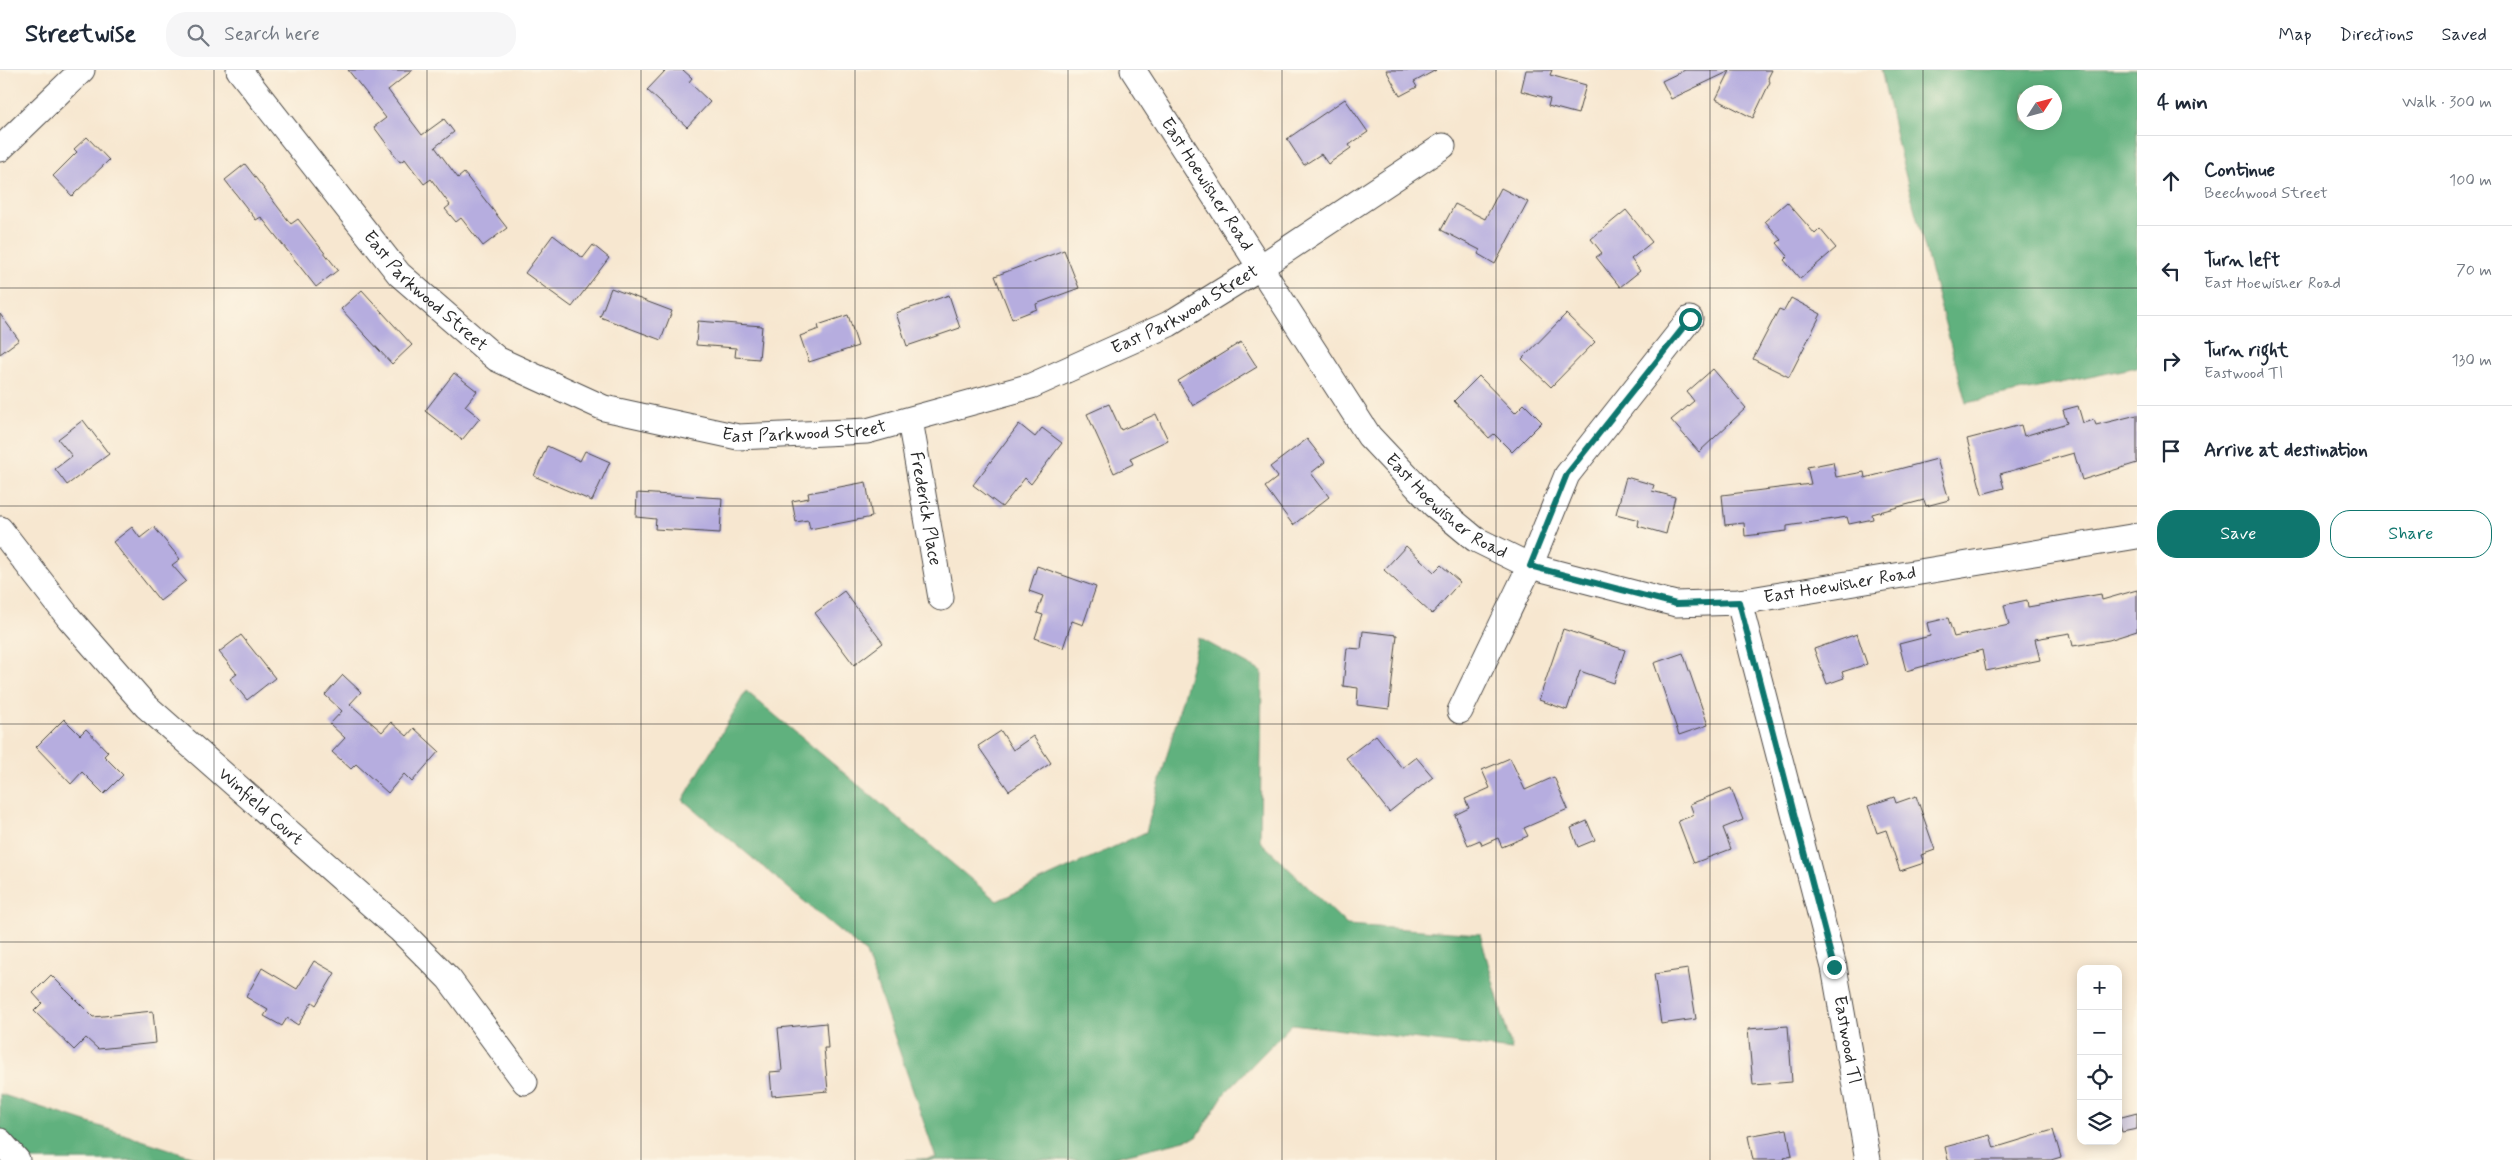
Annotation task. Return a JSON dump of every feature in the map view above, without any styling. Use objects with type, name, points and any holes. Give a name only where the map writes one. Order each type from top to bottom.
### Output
[{"type":"street","points":[[0,149],[82,70]]},
{"type":"street","name":"East Parkwood Street","points":[[239,70],[399,274],[497,359],[604,408],[738,438],[867,431],[1031,386],[1169,324],[1259,268],[1443,146]]},
{"type":"street","name":"East Hoewisher Road","points":[[1133,70],[1259,268],[1370,436],[1434,504],[1475,539],[1530,566],[1676,604],[1739,602],[2137,536]]},
{"type":"street","points":[[1460,711],[1530,566],[1567,474],[1690,319]]},
{"type":"street","name":"Frederick Place","points":[[910,420],[941,598]]},
{"type":"street","name":"Winfield Court","points":[[0,529],[69,618],[146,706],[400,929],[449,979],[525,1082]]},
{"type":"street","name":"Eastwood Tl","points":[[1739,602],[1834,967],[1868,1160]]},
{"type":"street","points":[[0,1141],[17,1160]]},
{"type":"green space","points":[[1881,70],[2137,70],[2137,367],[1966,403],[1901,158]]},
{"type":"green space","points":[[1199,638],[1262,672],[1260,841],[1347,925],[1480,934],[1512,1050],[1292,1024],[1224,1094],[1197,1137],[1103,1160],[905,1160],[936,1158],[866,953],[683,800],[746,691],[997,901],[1146,832]]},
{"type":"green space","points":[[0,1094],[203,1160],[0,1160]]},
{"type":"building","points":[[348,70],[413,70],[388,90],[422,135],[444,119],[454,132],[435,147],[458,178],[464,173],[507,228],[483,246],[461,218],[456,222],[445,209],[450,205],[431,179],[424,184],[405,159],[400,162],[374,127],[386,118]]},
{"type":"building","points":[[666,70],[683,70],[692,78],[689,82],[710,102],[687,127],[647,90]]},
{"type":"building","points":[[1386,70],[1436,70],[1414,82],[1417,87],[1400,96]]},
{"type":"building","points":[[1526,70],[1552,70],[1550,75],[1586,85],[1578,114],[1548,106],[1550,99],[1521,91]]},
{"type":"building","points":[[1685,70],[1772,70],[1768,78],[1770,82],[1753,118],[1716,99],[1730,71],[1671,99],[1662,81]]},
{"type":"building","points":[[1345,99],[1368,132],[1349,145],[1351,148],[1328,164],[1321,154],[1304,165],[1287,139]]},
{"type":"building","points":[[87,137],[109,160],[72,196],[53,176],[77,152],[74,149]]},
{"type":"building","points":[[245,164],[291,224],[298,219],[338,270],[316,287],[261,217],[256,220],[225,180]]},
{"type":"building","points":[[1501,188],[1528,202],[1495,264],[1478,254],[1480,250],[1441,230],[1455,204],[1485,219]]},
{"type":"building","points":[[1787,202],[1815,234],[1820,229],[1836,248],[1800,279],[1784,260],[1788,256],[1777,243],[1781,240],[1765,221]]},
{"type":"building","points":[[1626,210],[1652,242],[1631,259],[1640,271],[1620,287],[1596,257],[1602,253],[1591,239]]},
{"type":"building","points":[[553,235],[583,258],[593,245],[609,258],[572,307],[525,273]]},
{"type":"building","points":[[1064,250],[1079,288],[1036,304],[1037,309],[1012,319],[995,276]]},
{"type":"building","points":[[611,288],[672,311],[661,340],[600,317]]},
{"type":"building","points":[[362,290],[412,345],[392,364],[341,309]]},
{"type":"building","points":[[949,295],[960,328],[907,346],[896,313]]},
{"type":"building","points":[[1791,298],[1821,314],[1789,377],[1753,359],[1779,309],[1784,311]]},
{"type":"building","points":[[0,314],[19,340],[0,354]]},
{"type":"building","points":[[1566,314],[1595,342],[1551,387],[1522,359]]},
{"type":"building","points":[[848,315],[858,346],[809,362],[800,336],[819,329],[818,325]]},
{"type":"building","points":[[698,321],[762,326],[759,359],[735,357],[736,348],[696,345]]},
{"type":"building","points":[[1241,342],[1257,367],[1193,406],[1178,381]]},
{"type":"building","points":[[1713,369],[1746,408],[1699,452],[1671,420],[1694,401],[1687,392]]},
{"type":"building","points":[[454,373],[477,391],[465,406],[480,418],[462,440],[425,411]]},
{"type":"building","points":[[1479,376],[1515,413],[1524,404],[1542,422],[1512,452],[1494,434],[1489,438],[1454,401]]},
{"type":"building","points":[[1109,404],[1121,430],[1156,414],[1168,440],[1130,458],[1133,464],[1114,473],[1087,414]]},
{"type":"building","points":[[2078,406],[2083,423],[2094,420],[2096,425],[2137,415],[2137,463],[2082,480],[2074,453],[2000,474],[2004,488],[1982,494],[1967,439],[2021,425],[2024,436],[2067,423],[2063,410]]},
{"type":"building","points":[[83,420],[109,454],[67,485],[55,469],[72,456],[58,439]]},
{"type":"building","points":[[1019,424],[1035,437],[1042,428],[1062,443],[1031,484],[1025,478],[1002,507],[973,485]]},
{"type":"building","points":[[1307,439],[1325,462],[1311,473],[1329,497],[1293,525],[1265,487],[1278,477],[1270,467]]},
{"type":"building","points":[[547,446],[580,461],[585,451],[610,462],[592,501],[534,476]]},
{"type":"building","points":[[1937,459],[1949,500],[1926,506],[1924,500],[1872,514],[1873,519],[1849,524],[1847,517],[1787,526],[1787,531],[1745,536],[1744,523],[1725,525],[1722,495],[1811,484],[1807,467],[1833,462],[1836,477],[1864,472],[1865,478]]},
{"type":"building","points":[[1626,477],[1654,485],[1652,491],[1675,497],[1666,534],[1638,526],[1639,520],[1616,514]]},
{"type":"building","points":[[866,482],[872,517],[810,529],[808,520],[796,522],[792,501],[809,498],[808,493]]},
{"type":"building","points":[[637,493],[722,498],[720,533],[655,529],[656,519],[636,517]]},
{"type":"building","points":[[132,527],[140,538],[154,527],[180,559],[172,565],[186,581],[160,601],[113,542]]},
{"type":"building","points":[[1406,546],[1434,572],[1441,565],[1460,582],[1432,614],[1384,570]]},
{"type":"building","points":[[1037,566],[1096,587],[1083,625],[1072,621],[1063,648],[1035,638],[1043,615],[1037,613],[1043,596],[1029,591]]},
{"type":"building","points":[[2137,590],[2137,631],[2109,640],[2073,646],[2070,633],[2035,639],[2040,660],[1986,671],[1982,650],[1906,671],[1899,644],[1930,636],[1927,623],[1948,618],[1954,637],[2009,625],[2004,605],[2027,600],[2028,607],[2101,594],[2102,600]]},
{"type":"building","points":[[844,591],[883,643],[854,665],[815,613]]},
{"type":"building","points":[[1563,629],[1625,650],[1614,683],[1580,671],[1567,710],[1539,700]]},
{"type":"building","points":[[1363,631],[1397,635],[1389,709],[1357,705],[1358,688],[1343,686],[1347,648],[1361,649]]},
{"type":"building","points":[[1857,634],[1867,664],[1842,672],[1844,678],[1827,684],[1814,649]]},
{"type":"building","points":[[241,635],[275,678],[247,700],[230,679],[237,674],[219,652]]},
{"type":"building","points":[[1683,653],[1708,725],[1679,735],[1654,663]]},
{"type":"building","points":[[343,675],[361,692],[350,704],[382,732],[391,722],[407,736],[414,728],[439,751],[412,782],[404,774],[388,793],[356,764],[351,769],[332,752],[345,738],[330,724],[342,711],[325,695]]},
{"type":"building","points":[[64,719],[80,735],[86,729],[108,752],[104,756],[123,775],[104,794],[82,772],[71,784],[36,747]]},
{"type":"building","points":[[1001,731],[1013,750],[1033,736],[1051,763],[1009,791],[978,746]]},
{"type":"building","points":[[1376,735],[1402,768],[1416,757],[1433,777],[1389,812],[1346,758]]},
{"type":"building","points":[[1510,758],[1525,790],[1554,777],[1568,809],[1524,828],[1528,836],[1502,847],[1498,838],[1482,845],[1480,840],[1468,845],[1455,815],[1469,808],[1465,799],[1490,788],[1482,770]]},
{"type":"building","points":[[1731,788],[1743,820],[1723,828],[1731,849],[1694,863],[1678,821],[1694,815],[1690,804]]},
{"type":"building","points":[[1916,796],[1935,850],[1921,855],[1924,863],[1900,871],[1886,830],[1877,833],[1868,806],[1894,797],[1896,803]]},
{"type":"building","points":[[1587,821],[1595,840],[1578,847],[1571,828]]},
{"type":"building","points":[[314,961],[335,973],[316,1005],[312,1002],[298,1025],[287,1018],[282,1026],[264,1016],[268,1010],[246,997],[262,968],[297,989]]},
{"type":"building","points":[[1688,969],[1696,1019],[1661,1024],[1654,974]]},
{"type":"building","points":[[51,975],[93,1017],[153,1011],[156,1043],[98,1049],[86,1038],[74,1050],[34,1011],[42,1003],[33,993]]},
{"type":"building","points":[[826,1023],[828,1048],[824,1048],[828,1091],[772,1096],[770,1072],[782,1071],[778,1028]]},
{"type":"building","points":[[1788,1026],[1792,1082],[1753,1085],[1748,1029]]},
{"type":"building","points":[[2137,1113],[2137,1129],[2122,1132],[2122,1117]]},
{"type":"building","points":[[1787,1129],[1792,1156],[1784,1158],[1785,1160],[1753,1160],[1748,1136]]},
{"type":"building","points":[[2053,1130],[2061,1157],[2051,1160],[1948,1160],[1945,1147],[1990,1135],[1994,1148]]},
{"type":"route","points":[[1690,319],[1567,474],[1530,566],[1676,604],[1739,602],[1834,967]]}]
